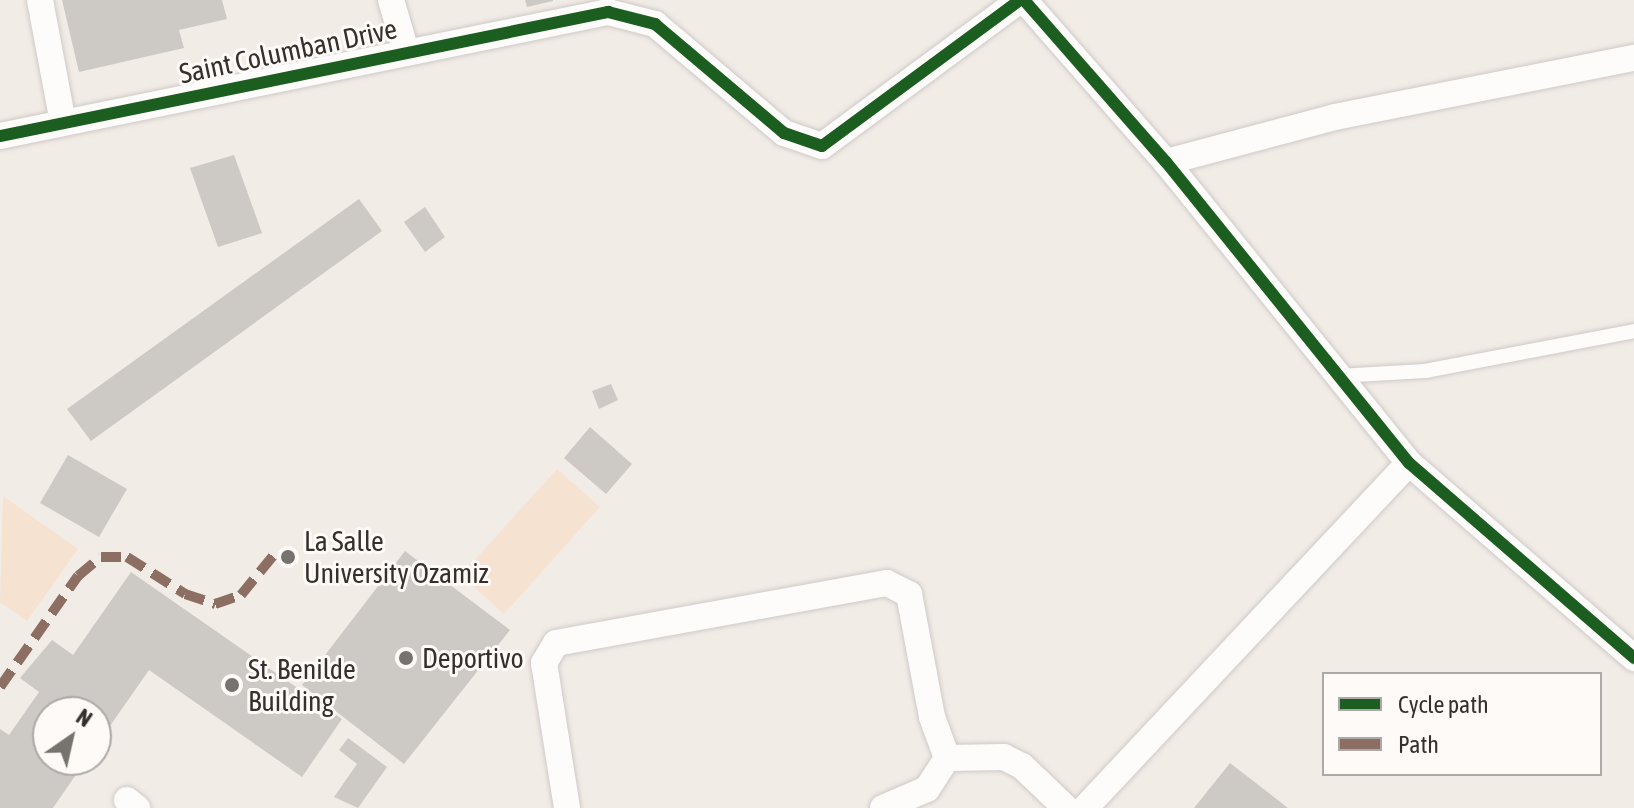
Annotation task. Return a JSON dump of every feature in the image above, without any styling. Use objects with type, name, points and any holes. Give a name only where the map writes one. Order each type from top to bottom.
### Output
[{"type":"street","points":[[40,0],[63,123]]},
{"type":"street","points":[[391,0],[406,51]]},
{"type":"street","points":[[1022,0],[1166,162],[1409,463],[1634,658]]},
{"type":"street","name":"Saint Columban Drive","points":[[0,136],[578,15],[630,14],[676,40],[784,133],[822,146],[1022,0]]},
{"type":"street","points":[[1166,162],[1335,117],[1634,58]]},
{"type":"street","points":[[1085,808],[1409,463]]},
{"type":"street","points":[[567,808],[544,663],[556,643],[887,583],[909,594],[932,717],[947,758]]},
{"type":"street","points":[[947,758],[1004,757],[1022,766],[1066,808]]},
{"type":"street","points":[[883,808],[927,789],[947,758]]},
{"type":"lane","points":[[1338,376],[1425,371],[1634,331]]},
{"type":"shaded area","points":[[557,469],[600,507],[504,614],[461,575]]},
{"type":"shaded area","points":[[3,496],[78,549],[27,621],[0,602]]},
{"type":"building","points":[[62,0],[222,0],[227,19],[179,30],[184,48],[79,72]]},
{"type":"building","points":[[525,0],[553,0],[553,1],[527,7]]},
{"type":"building","points":[[234,155],[262,233],[218,247],[190,168]]},
{"type":"building","points":[[359,199],[382,231],[91,441],[67,409]]},
{"type":"building","points":[[425,207],[445,237],[425,252],[404,222]]},
{"type":"building","points":[[611,384],[618,400],[599,409],[592,391]]},
{"type":"building","points":[[590,427],[632,464],[606,494],[564,458]]},
{"type":"building","points":[[68,455],[127,489],[99,537],[40,503]]},
{"type":"building","name":"Deportivo","points":[[405,551],[510,630],[404,764],[302,685]]},
{"type":"building","name":"St. Benilde Building","points":[[131,572],[342,719],[302,777],[149,670],[112,723],[112,696],[36,696],[39,692],[20,678],[52,640],[73,655]]},
{"type":"building","name":"St. Benilde Building","points":[[32,702],[32,776],[75,776],[53,808],[0,808],[0,729],[9,735]]},
{"type":"building","points":[[348,738],[387,767],[358,808],[334,797],[357,764],[339,750]]},
{"type":"building","points":[[1230,763],[1288,808],[1194,808]]},
{"type":"marked path","points":[[0,687],[78,576],[101,557],[127,557],[185,594],[215,604],[241,595],[277,551]]},
{"type":"cycle path","points":[[0,136],[608,12],[655,24],[784,133],[822,146],[1020,0]]},
{"type":"cycle path","points":[[1024,0],[1166,162],[1409,463],[1634,658]]},
{"type":"place","name":"La Salle University Ozamiz","points":[[288,557]]},
{"type":"place","name":"Deportivo","points":[[406,658]]},
{"type":"place","name":"St. Benilde Building","points":[[232,685]]}]
